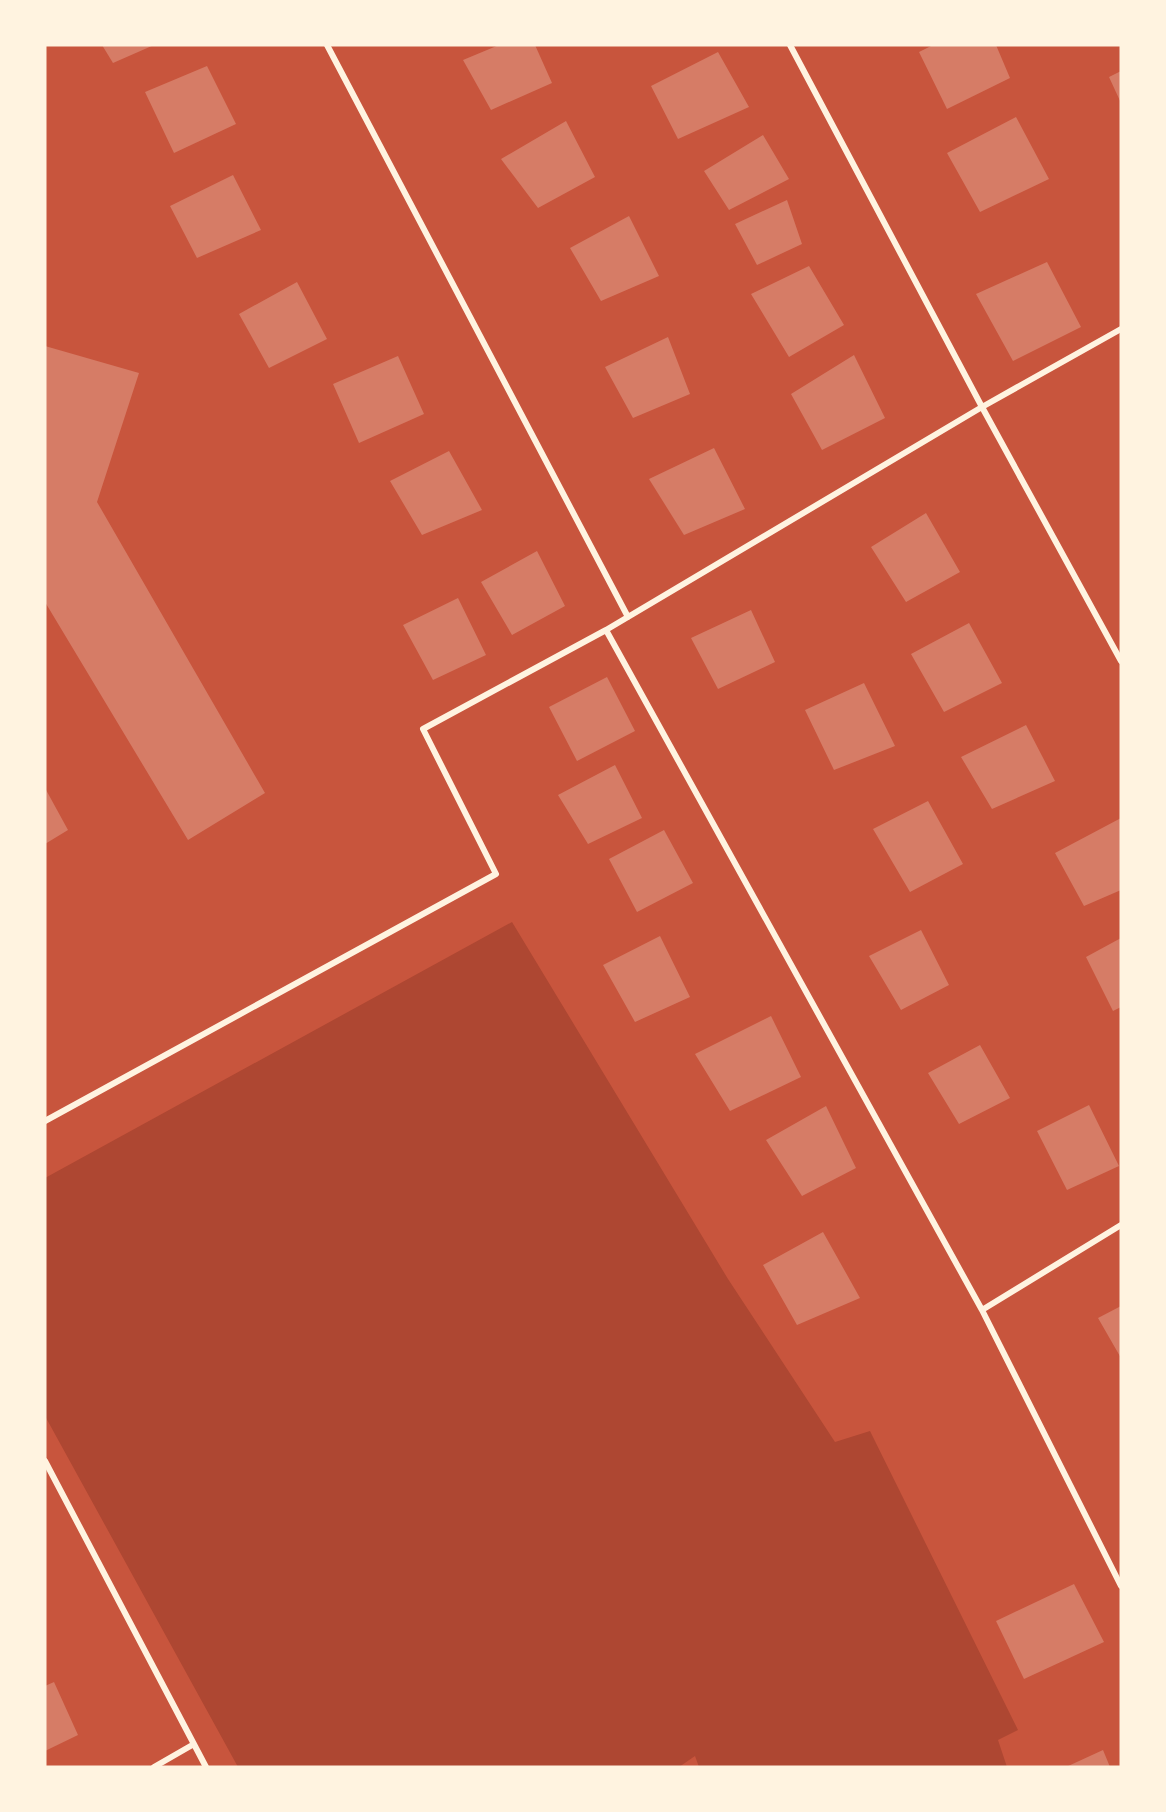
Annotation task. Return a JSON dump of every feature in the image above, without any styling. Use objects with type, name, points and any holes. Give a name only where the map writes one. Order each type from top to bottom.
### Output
[{"type":"street","points":[[327,45],[628,617]]},
{"type":"street","points":[[790,45],[982,407],[1121,661]]},
{"type":"street","points":[[45,1120],[496,874],[423,729],[606,630],[982,407],[1121,329]]},
{"type":"street","points":[[606,630],[981,1310],[1121,1586]]},
{"type":"street","points":[[981,1310],[1121,1225]]},
{"type":"street","points":[[45,1461],[206,1767]]},
{"type":"street","points":[[154,1767],[194,1744]]},
{"type":"shaded area","points":[[512,922],[728,1279],[835,1442],[870,1431],[1018,1730],[998,1740],[1007,1767],[699,1767],[695,1756],[679,1767],[238,1767],[45,1416],[45,1178]]},
{"type":"building","points":[[102,45],[154,45],[113,63]]},
{"type":"building","points":[[499,45],[535,45],[552,83],[491,110],[463,60]]},
{"type":"building","points":[[933,45],[996,45],[1010,78],[947,109],[919,52]]},
{"type":"building","points":[[718,52],[749,107],[678,139],[651,86]]},
{"type":"building","points":[[207,66],[236,124],[174,153],[145,92]]},
{"type":"building","points":[[1121,71],[1121,103],[1109,77]]},
{"type":"building","points":[[1016,117],[1049,179],[980,212],[947,153]]},
{"type":"building","points":[[566,121],[595,177],[538,208],[501,159]]},
{"type":"building","points":[[763,135],[789,179],[729,210],[704,171]]},
{"type":"building","points":[[233,175],[261,230],[197,258],[170,206]]},
{"type":"building","points":[[787,200],[802,244],[757,265],[735,224]]},
{"type":"building","points":[[629,216],[659,276],[601,301],[570,248]]},
{"type":"building","points":[[1047,262],[1081,327],[1013,361],[976,294]]},
{"type":"building","points":[[809,266],[844,325],[789,357],[751,294]]},
{"type":"building","points":[[297,282],[327,339],[269,368],[239,314]]},
{"type":"building","points":[[668,337],[690,394],[633,418],[605,367]]},
{"type":"building","points":[[45,346],[139,373],[97,502],[265,793],[188,840],[45,602]]},
{"type":"building","points":[[854,355],[885,418],[822,450],[791,394]]},
{"type":"building","points":[[398,356],[424,414],[359,443],[333,384]]},
{"type":"building","points":[[714,448],[745,509],[684,535],[649,479]]},
{"type":"building","points":[[449,451],[482,510],[422,535],[390,481]]},
{"type":"building","points":[[926,513],[960,572],[906,602],[871,547]]},
{"type":"building","points":[[537,551],[565,606],[512,635],[481,582]]},
{"type":"building","points":[[458,598],[486,655],[433,680],[403,625]]},
{"type":"building","points":[[751,610],[775,662],[718,689],[691,638]]},
{"type":"building","points":[[969,623],[1002,683],[944,712],[911,654]]},
{"type":"building","points":[[607,677],[635,731],[577,761],[549,707]]},
{"type":"building","points":[[864,683],[895,746],[834,770],[805,710]]},
{"type":"building","points":[[1026,725],[1055,781],[992,809],[961,757]]},
{"type":"building","points":[[615,765],[642,818],[588,844],[558,795]]},
{"type":"building","points":[[45,788],[68,830],[45,844]]},
{"type":"building","points":[[928,801],[963,864],[910,892],[873,829]]},
{"type":"building","points":[[1121,818],[1121,890],[1084,906],[1055,853]]},
{"type":"building","points":[[664,830],[693,883],[637,912],[609,859]]},
{"type":"building","points":[[921,930],[949,985],[901,1010],[869,956]]},
{"type":"building","points":[[660,936],[690,997],[635,1022],[603,965]]},
{"type":"building","points":[[1121,938],[1121,1007],[1113,1011],[1086,957]]},
{"type":"building","points":[[771,1016],[801,1077],[730,1111],[695,1054]]},
{"type":"building","points":[[980,1045],[1010,1098],[959,1124],[928,1073]]},
{"type":"building","points":[[1089,1105],[1119,1166],[1067,1190],[1037,1131]]},
{"type":"building","points":[[826,1106],[856,1168],[802,1196],[766,1140]]},
{"type":"building","points":[[823,1232],[860,1298],[797,1325],[763,1265]]},
{"type":"building","points":[[1121,1306],[1121,1358],[1098,1318]]},
{"type":"building","points":[[1074,1584],[1104,1642],[1024,1679],[996,1621]]},
{"type":"building","points":[[54,1682],[78,1735],[45,1751],[45,1686]]},
{"type":"building","points":[[1103,1750],[1110,1767],[1066,1767]]}]
